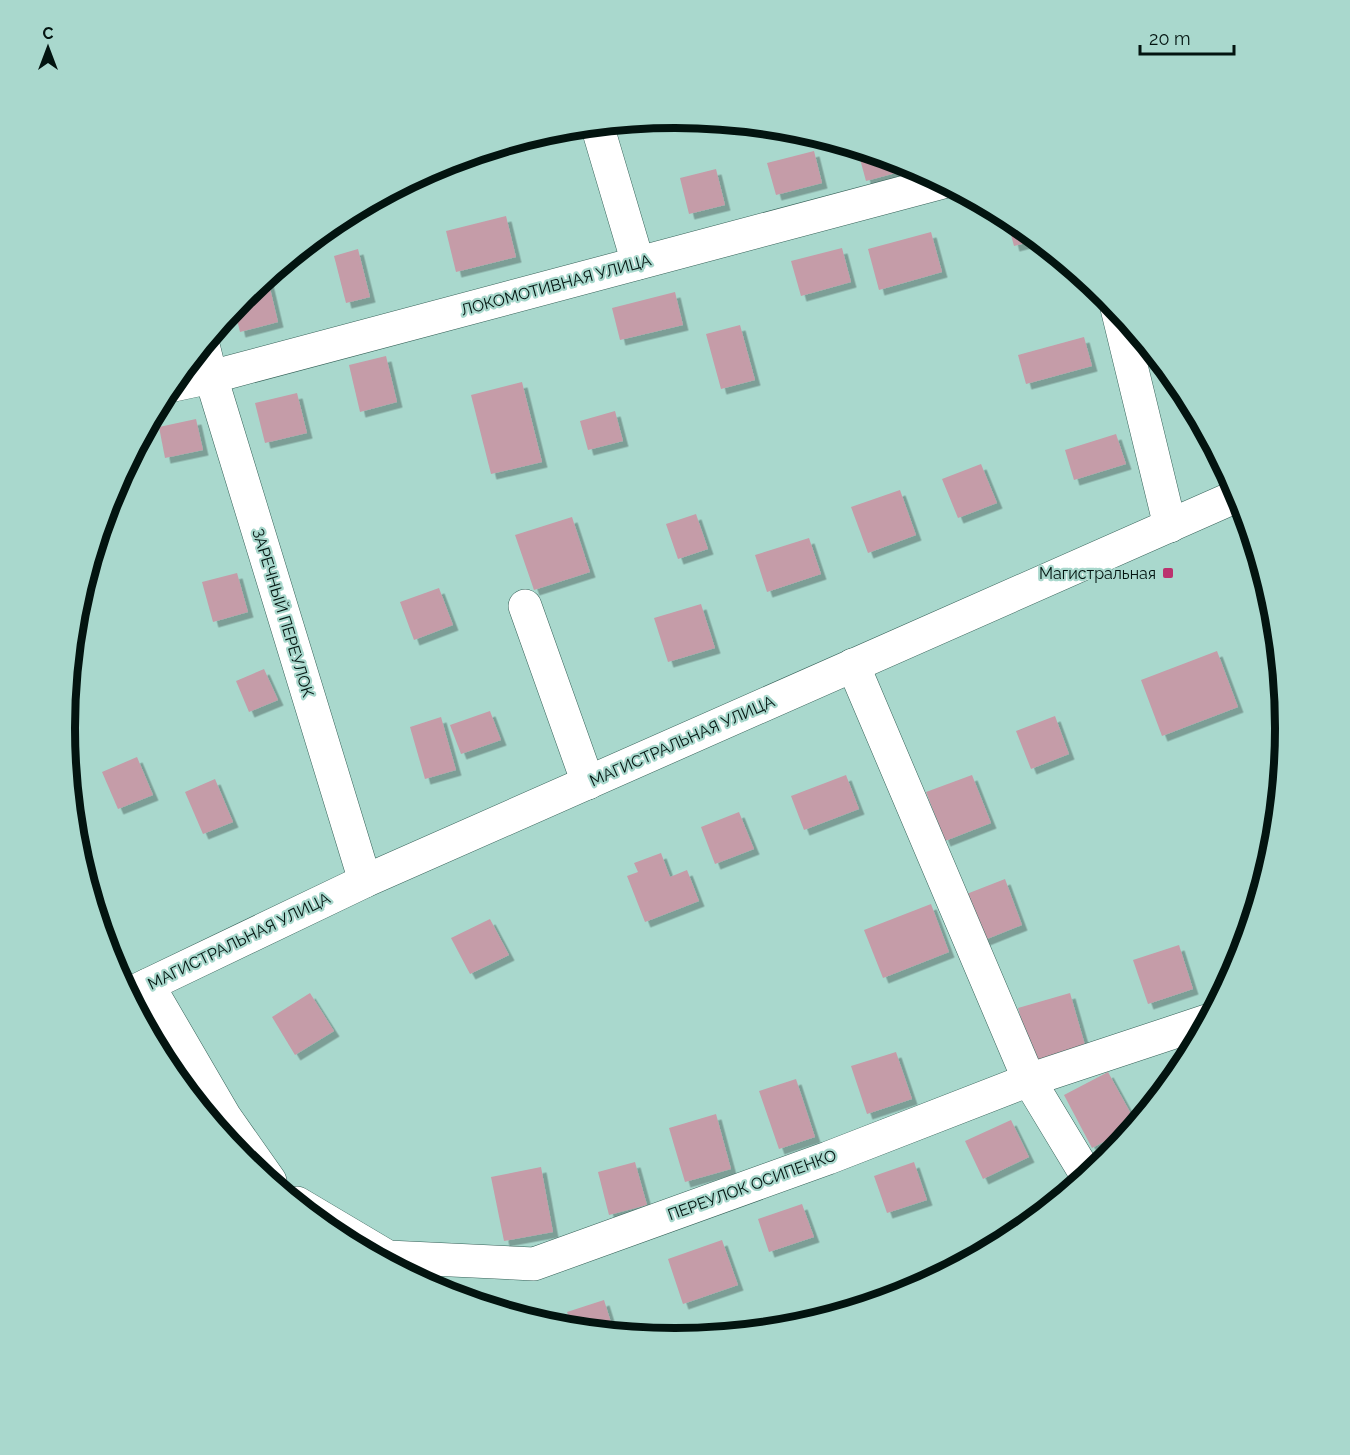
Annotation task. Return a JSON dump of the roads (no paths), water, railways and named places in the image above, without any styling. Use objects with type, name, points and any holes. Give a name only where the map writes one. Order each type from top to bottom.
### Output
[{"type":"street","points":[[599,133],[638,263]]},
{"type":"street","name":"ЛОКОМОТИВНАЯ УЛИЦА","points":[[184,383],[931,185]]},
{"type":"street","points":[[1122,327],[1170,526]]},
{"type":"street","name":"ЗАРЕЧНЫЙ ПЕРЕУЛОК","points":[[205,354],[365,881]]},
{"type":"street","name":"МАГИСТРАЛЬНАЯ УЛИЦА","points":[[138,989],[365,881],[1229,499]]},
{"type":"street","points":[[525,606],[588,783]]},
{"type":"street","points":[[853,665],[1029,1080],[1082,1168]]},
{"type":"street","points":[[138,989],[245,1146]]},
{"type":"street","name":"ПЕРЕУЛОК ОСИПЕНКО","points":[[394,1257],[534,1264],[828,1158],[1029,1080],[1197,1024]]},
{"type":"place","name":"Магистральная","points":[[1168,573]]}]
